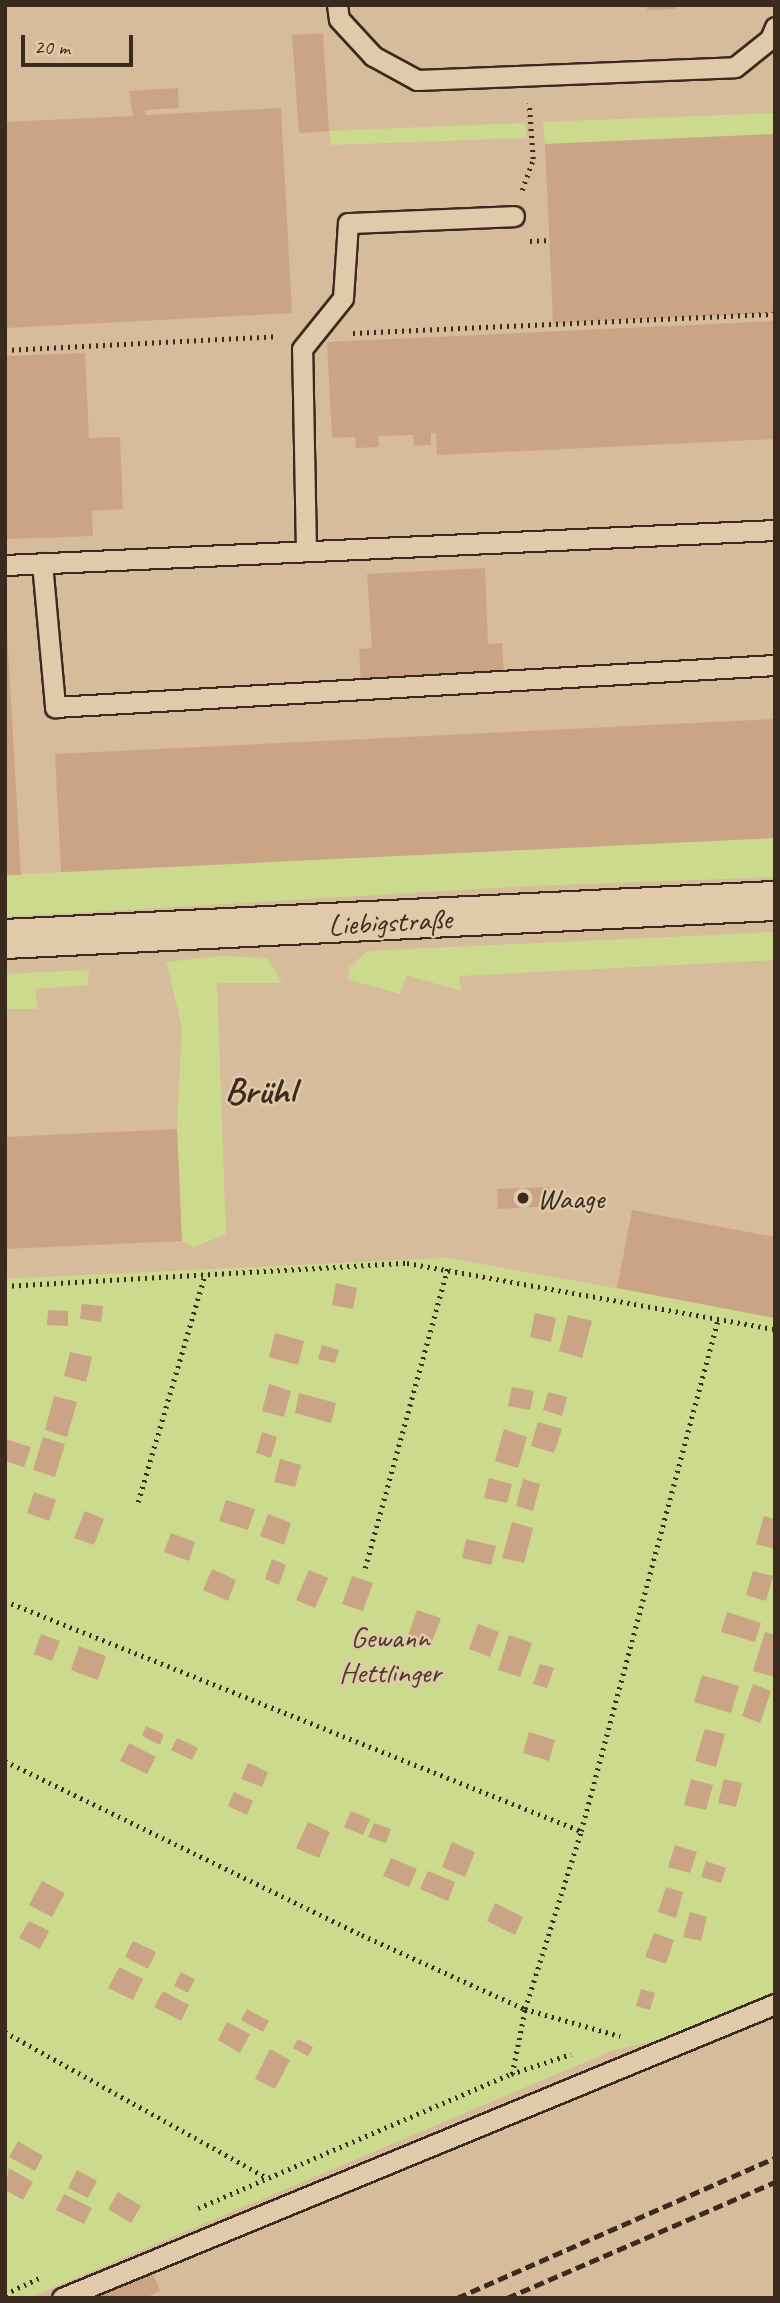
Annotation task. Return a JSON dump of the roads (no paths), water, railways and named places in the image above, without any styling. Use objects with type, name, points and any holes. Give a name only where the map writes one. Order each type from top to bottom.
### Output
[{"type":"street","name":"Liebigstraße","points":[[5,939],[775,901]]},
{"type":"lane","points":[[337,5],[339,19],[373,56],[417,80],[735,67],[770,39],[775,27]]},
{"type":"lane","points":[[306,551],[302,349],[343,298],[348,223],[514,216]]},
{"type":"lane","points":[[5,565],[775,530]]},
{"type":"lane","points":[[43,563],[55,707],[775,665]]},
{"type":"lane","points":[[62,2298],[775,2004]]},
{"type":"railway","points":[[457,2298],[775,2158]]},
{"type":"railway","points":[[507,2298],[775,2182]]},
{"type":"place","name":"Waage","points":[[523,1198]]},
{"type":"district","name":"Brühl","points":[[260,1091]]},
{"type":"park label","name":"Gewann Hettlinger","points":[[390,1654]]}]
